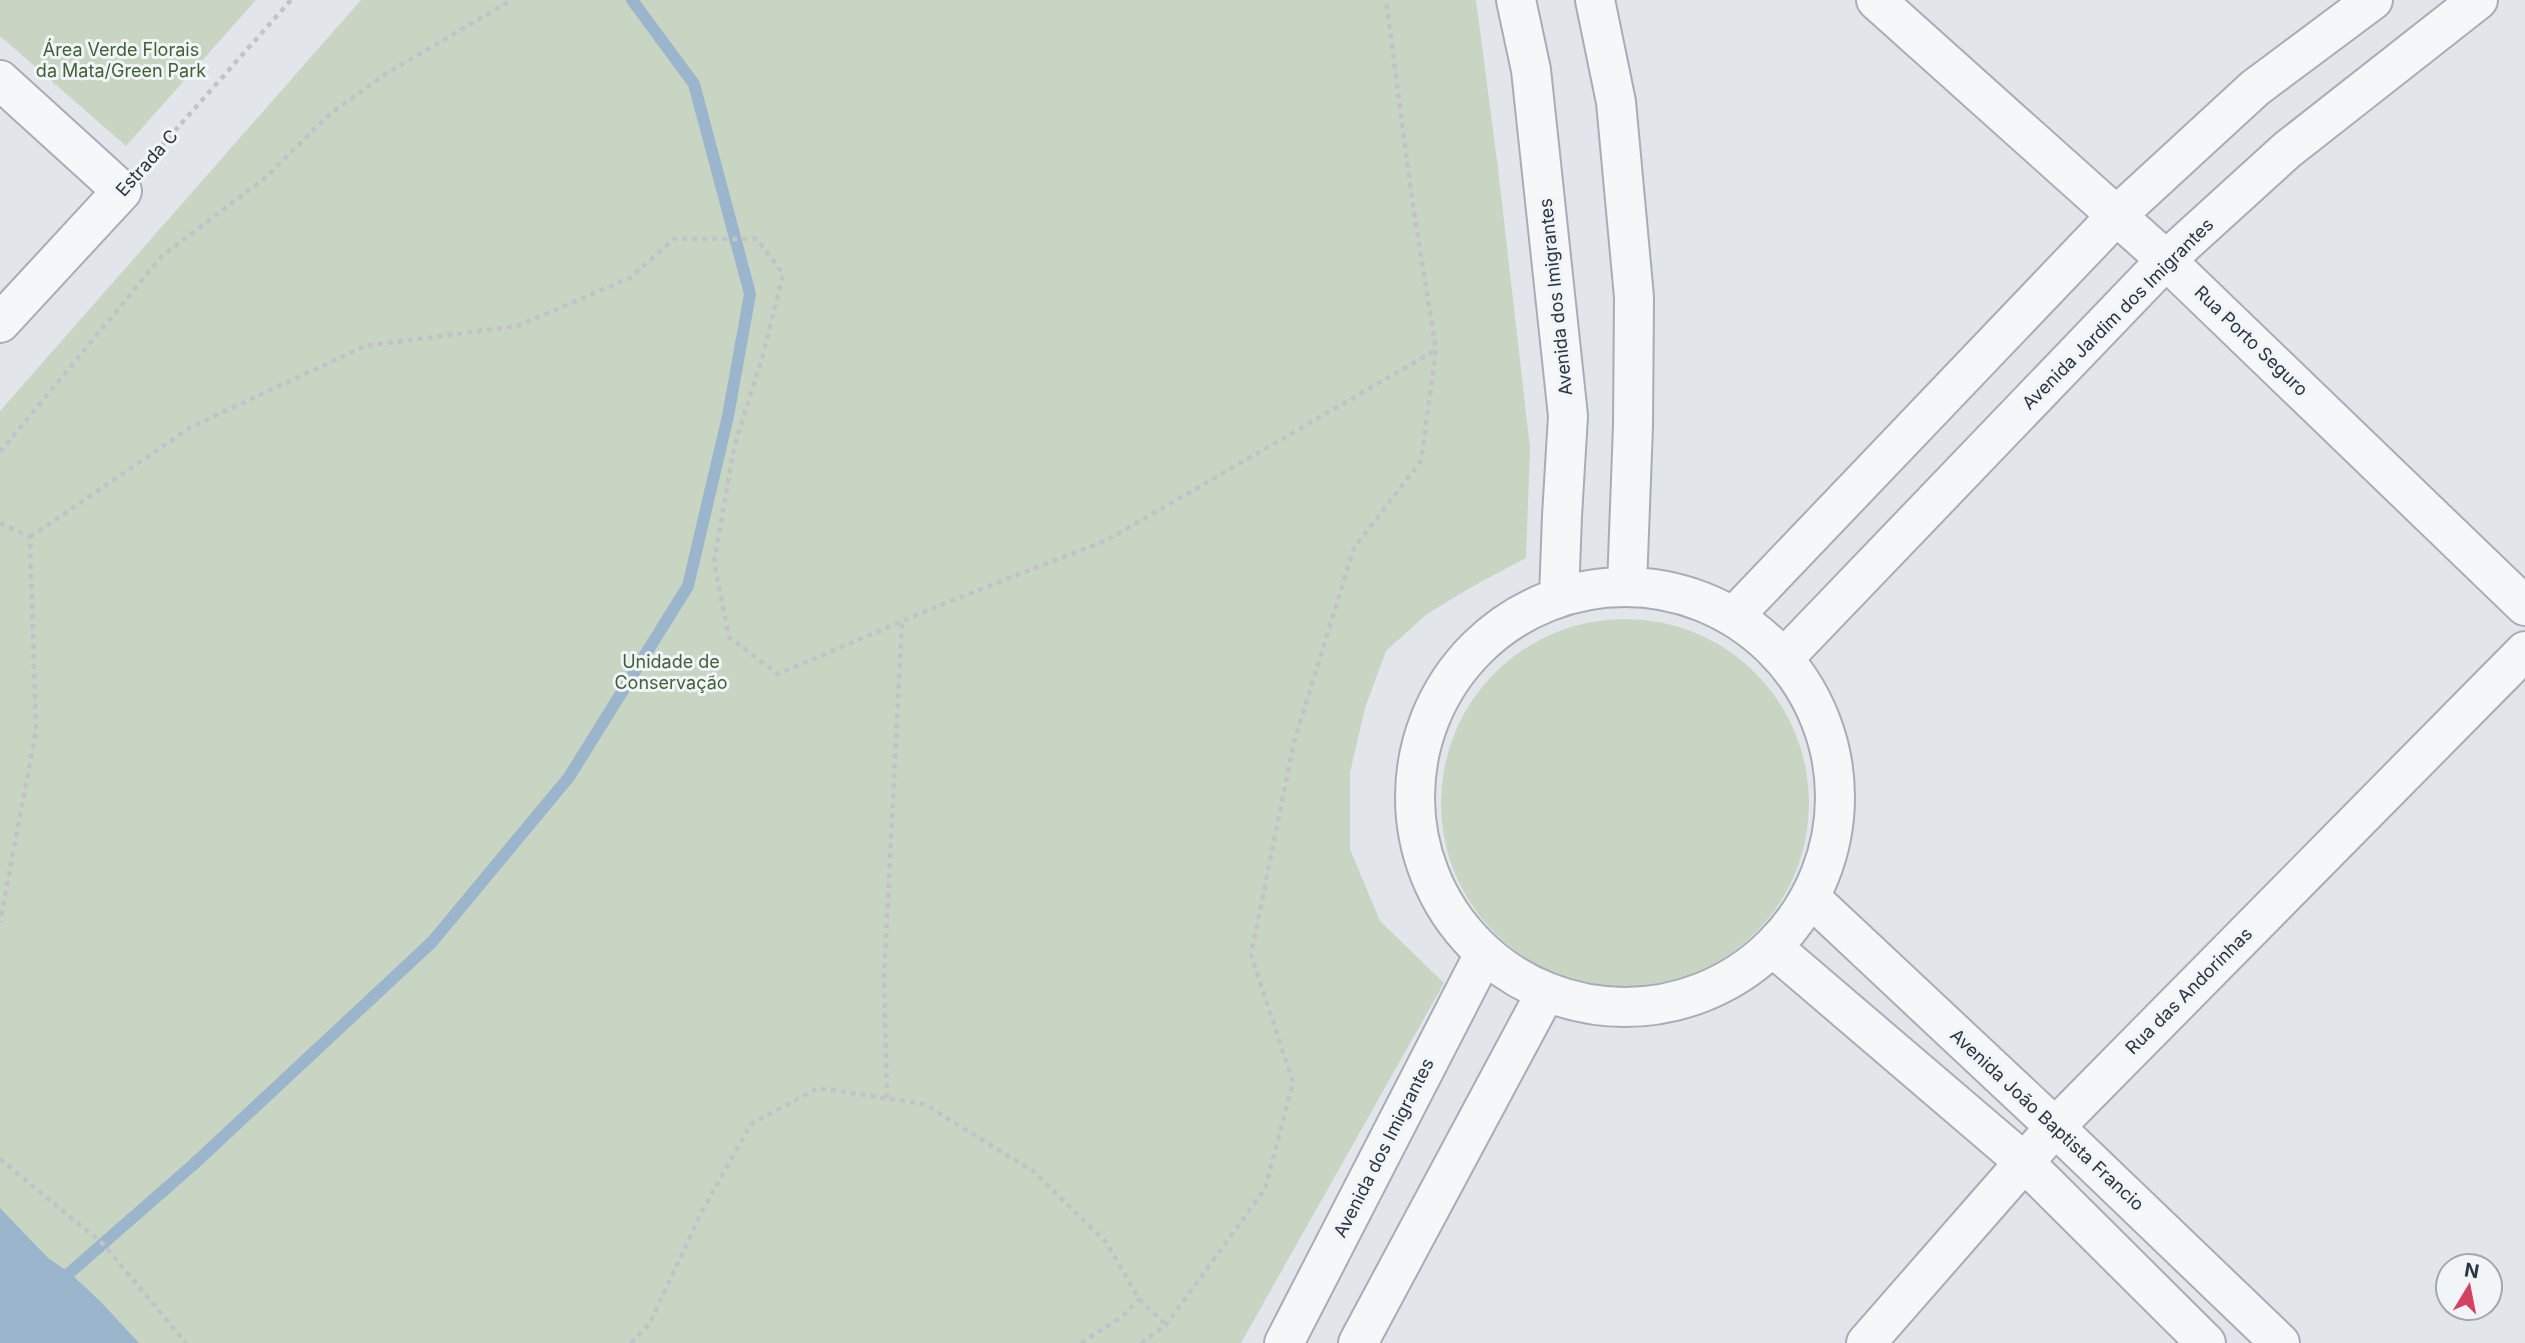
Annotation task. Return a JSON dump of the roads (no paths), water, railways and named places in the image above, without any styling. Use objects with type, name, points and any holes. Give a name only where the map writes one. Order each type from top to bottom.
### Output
[{"type":"street","name":"Avenida dos Imigrantes","points":[[1516,0],[1531,71],[1568,416],[1559,597]]},
{"type":"street","points":[[1595,0],[1616,102],[1634,296],[1633,426],[1627,586]]},
{"type":"street","name":"Rua Porto Seguro","points":[[1876,0],[2166,260],[2525,606]]},
{"type":"street","points":[[1735,615],[2117,215],[2255,88],[2373,0]]},
{"type":"street","name":"Avenida Jardim dos Imigrantes","points":[[1785,657],[2166,260],[2287,150],[2478,0]]},
{"type":"street","name":"Estrada C","points":[[0,80],[122,191],[0,323]]},
{"type":"street","points":[[1627,586],[1685,597],[1735,615],[1785,657],[1817,714],[1833,767],[1833,821],[1813,900],[1797,929],[1776,950],[1704,991],[1653,1005],[1599,1006],[1546,992],[1514,975],[1484,954],[1447,912],[1424,862],[1413,808],[1417,753],[1436,702],[1467,656],[1509,621],[1559,597],[1627,586]]},
{"type":"street","name":"Rua das Andorinhas","points":[[1866,1343],[2055,1126],[2525,651]]},
{"type":"street","name":"Avenida João Baptista Francio","points":[[1813,900],[2055,1126],[2280,1343]]},
{"type":"street","points":[[1776,950],[2024,1162],[2206,1343]]},
{"type":"street","name":"Avenida dos Imigrantes","points":[[1284,1343],[1484,954]]},
{"type":"street","points":[[1358,1343],[1546,992]]},
{"type":"water","points":[[0,1208],[48,1258],[70,1273],[101,1302],[139,1343],[0,1343]]},
{"type":"waterway","points":[[58,1283],[194,1164],[432,942],[569,777],[688,586],[728,416],[750,294],[694,84],[632,0]]},
{"type":"park label","name":"Área Verde Florais da Mata/Green Park","points":[[121,60]]},
{"type":"park label","name":"Unidade de Conservação","points":[[671,672]]}]
